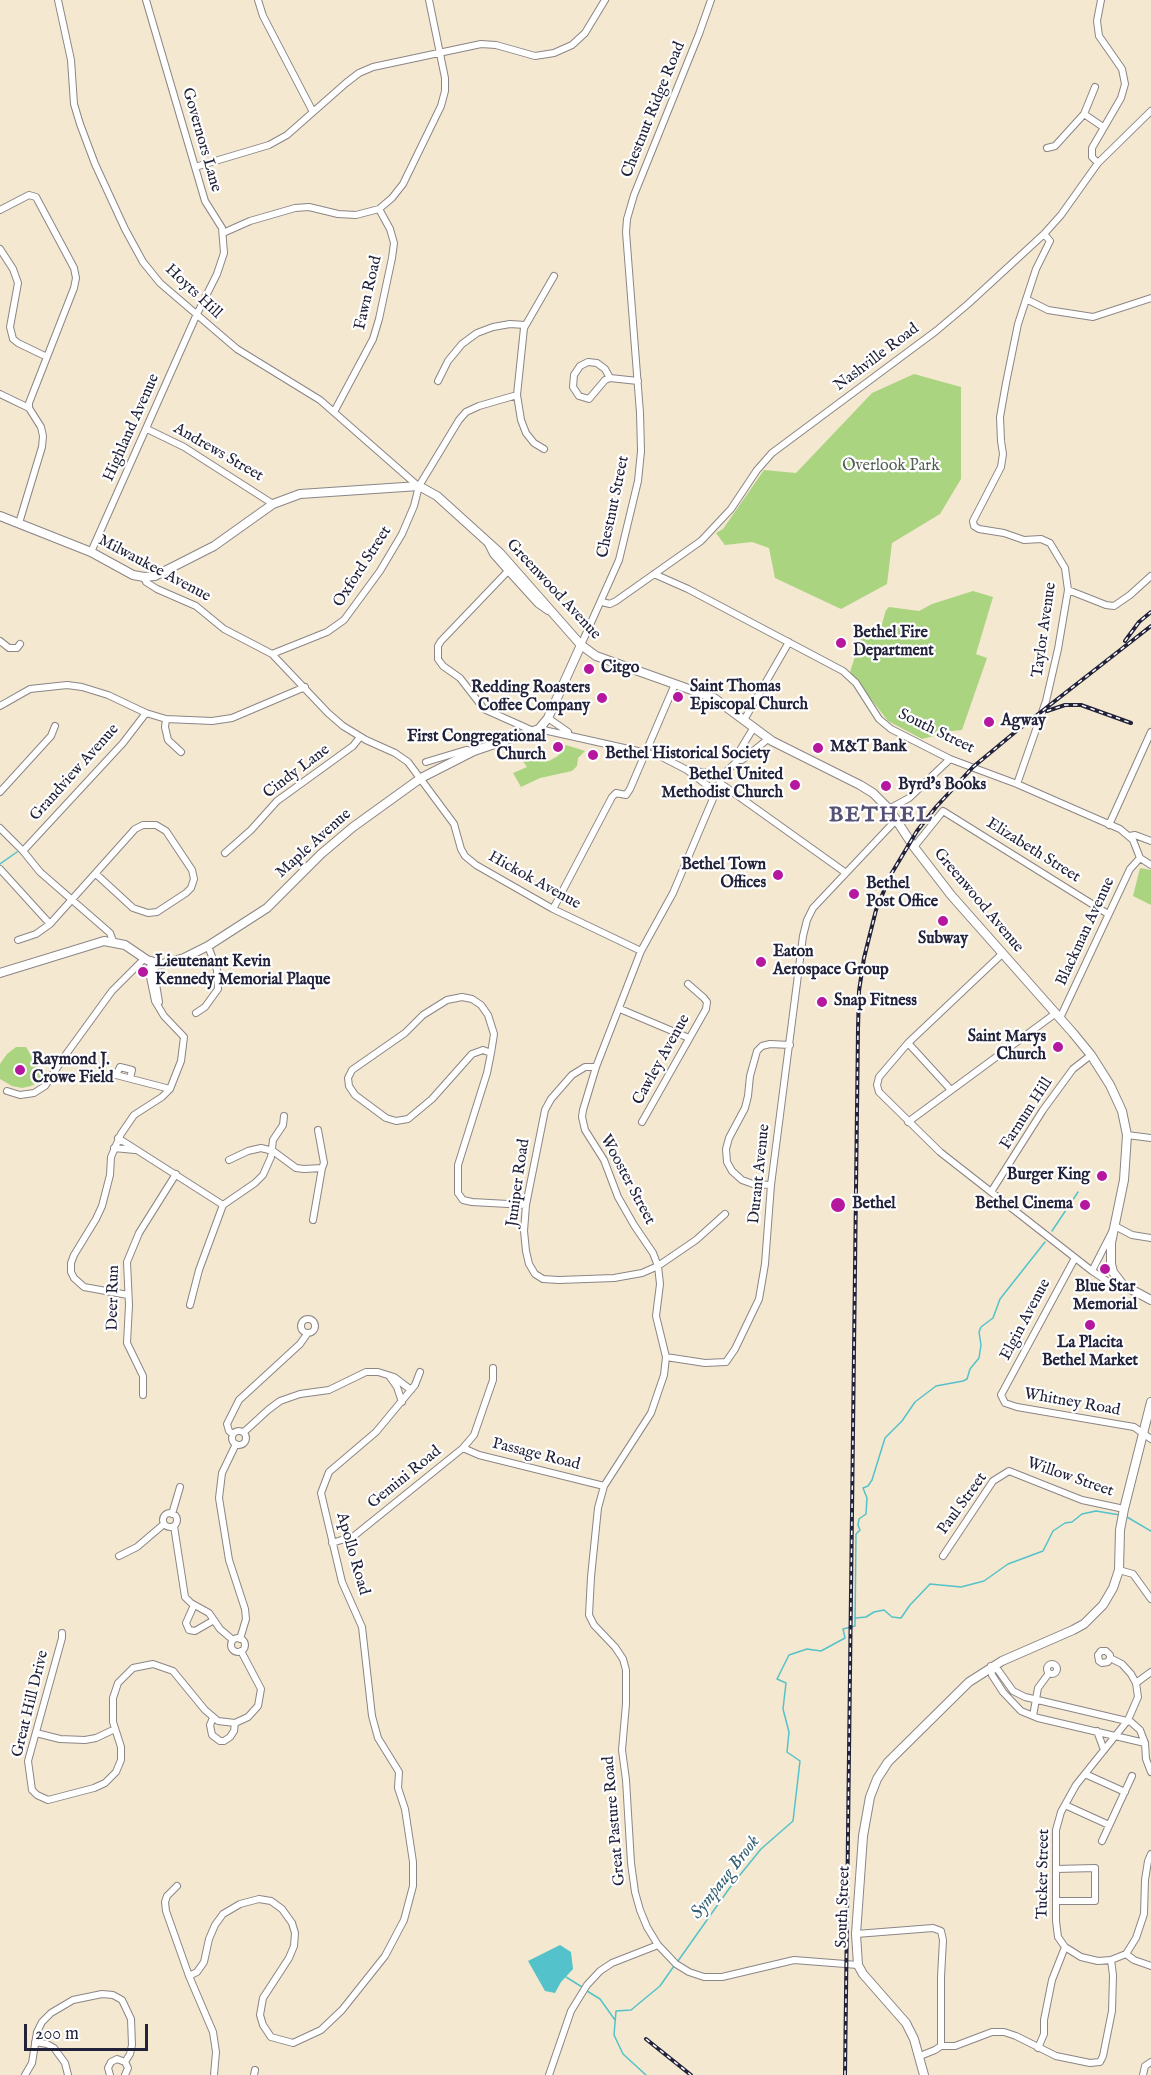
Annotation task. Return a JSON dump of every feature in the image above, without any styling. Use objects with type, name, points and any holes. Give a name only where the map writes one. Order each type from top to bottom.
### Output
[{"type":"main road","points":[[144,578],[155,576],[214,546],[273,504],[300,494],[419,486]]},
{"type":"main road","name":"Greenwood Avenue","points":[[419,486],[437,496],[488,542],[515,569],[581,645],[605,660],[714,698],[768,739],[860,785],[873,793],[889,809],[914,847],[951,895],[1090,1055],[1117,1099],[1127,1135],[1124,1180],[1112,1243],[1111,1264],[1113,1272],[1123,1285]]},
{"type":"main road","name":"Milwaukee Avenue","points":[[0,516],[91,552],[133,575],[144,578]]},
{"type":"main road","name":"Chestnut Street","points":[[536,730],[548,718],[581,645]]},
{"type":"main road","name":"Maple Avenue","points":[[150,961],[174,962],[208,946],[267,908],[321,854],[353,827],[421,778],[474,751],[536,730]]},
{"type":"main road","points":[[0,973],[104,941],[124,945],[150,961]]},
{"type":"main road","points":[[1123,1285],[1151,1300]]},
{"type":"main road","name":"South Street","points":[[924,2075],[920,2056],[906,2023],[863,1974],[858,1965],[856,1934],[866,1815],[876,1779],[888,1762],[958,1692],[991,1666],[1084,1624],[1110,1596],[1119,1570],[1123,1514],[1151,1402]]},
{"type":"street","name":"Hoyts Hill","points":[[58,0],[70,60],[74,104],[94,164],[143,262],[160,283],[196,316],[237,349],[306,391],[334,412],[419,486]]},
{"type":"street","name":"Governors Lane","points":[[146,0],[205,201],[223,233]]},
{"type":"street","points":[[258,0],[263,16],[313,112]]},
{"type":"street","points":[[196,316],[218,274],[224,253],[223,233],[250,221],[295,208],[309,207],[338,214],[356,215],[379,209],[403,184],[441,106],[445,85],[429,0]]},
{"type":"street","points":[[195,166],[269,146],[287,135],[359,73],[373,66],[481,44],[496,45],[535,56],[554,54],[572,45],[585,33],[605,0]]},
{"type":"street","name":"Chestnut Ridge Road","points":[[626,232],[634,195],[711,0]]},
{"type":"street","points":[[1098,163],[1091,151],[1121,98],[1125,81],[1120,65],[1104,46],[1099,36],[1097,21],[1101,0]]},
{"type":"street","points":[[1047,148],[1055,146],[1084,114],[1095,87]]},
{"type":"street","name":"Nashville Road","points":[[602,602],[614,603],[701,541],[731,509],[757,470],[772,453],[936,331],[1044,234],[1061,215],[1098,163],[1151,111]]},
{"type":"street","points":[[1084,114],[1103,127]]},
{"type":"street","points":[[0,210],[29,195],[36,197],[74,268],[76,278],[28,408]]},
{"type":"street","name":"Fawn Road","points":[[334,412],[373,339],[380,319],[394,243],[390,229],[379,209]]},
{"type":"street","name":"Chestnut Street","points":[[581,645],[602,602],[622,550],[638,481],[641,441],[626,232]]},
{"type":"street","name":"Taylor Avenue","points":[[1017,784],[1046,701],[1058,649],[1068,590],[1065,568],[1050,543],[1041,539],[1024,540],[1004,533],[979,529],[974,526],[973,521],[1001,467],[1003,454],[1000,417],[1016,334],[1036,269],[1050,241],[1044,234]]},
{"type":"street","points":[[0,249],[13,269],[18,284],[10,327],[13,339],[47,357]]},
{"type":"street","points":[[544,449],[534,443],[526,433],[520,420],[517,395],[525,325],[554,276]]},
{"type":"street","points":[[1026,299],[1048,310],[1093,317],[1151,298]]},
{"type":"street","name":"Highland Avenue","points":[[91,552],[196,316]]},
{"type":"street","points":[[438,381],[448,361],[462,344],[477,333],[510,324],[525,325]]},
{"type":"street","points":[[610,378],[606,369],[597,363],[588,362],[580,366],[574,375],[573,387],[579,396],[590,399],[605,380],[610,378],[638,381]]},
{"type":"street","points":[[0,394],[28,408],[41,428],[43,436],[42,447],[19,524]]},
{"type":"street","name":"Oxford Street","points":[[272,654],[327,632],[344,620],[380,571],[402,534],[414,506],[419,486],[450,432],[466,412],[517,395]]},
{"type":"street","name":"Andrews Street","points":[[147,429],[184,447],[273,504]]},
{"type":"street","points":[[488,542],[493,554],[538,604],[555,615]]},
{"type":"street","points":[[508,571],[441,641],[438,646],[438,659],[443,666],[460,678],[484,709],[536,730],[573,735],[660,756],[687,770],[716,792]]},
{"type":"street","name":"South Street","points":[[654,574],[688,589],[843,671],[856,683],[879,718],[891,729],[950,759],[1017,784],[1129,836],[1135,835],[1151,841]]},
{"type":"street","points":[[1068,590],[1114,606],[1151,576]]},
{"type":"street","name":"Milwaukee Avenue","points":[[144,578],[146,582],[157,588],[196,606],[224,629],[272,654],[328,712],[360,737],[400,756],[421,778]]},
{"type":"street","points":[[0,641],[9,648],[17,648],[20,644]]},
{"type":"street","points":[[744,720],[789,642]]},
{"type":"street","points":[[553,909],[612,797],[616,793],[623,795],[628,793],[675,684]]},
{"type":"street","points":[[0,706],[30,689],[67,685],[108,695],[146,713],[166,719],[192,722],[232,718],[304,687]]},
{"type":"street","name":"Grandview Avenue","points":[[23,850],[123,743],[146,713]]},
{"type":"street","points":[[548,718],[573,735]]},
{"type":"street","points":[[166,719],[168,740],[181,752]]},
{"type":"street","points":[[0,792],[51,736],[56,726]]},
{"type":"street","points":[[738,760],[737,755],[754,728]]},
{"type":"street","points":[[1109,825],[1151,732]]},
{"type":"street","name":"Cindy Lane","points":[[225,853],[278,801],[353,746],[360,737]]},
{"type":"street","points":[[687,770],[723,775],[738,760],[742,760],[768,739]]},
{"type":"street","points":[[426,762],[466,750],[474,751]]},
{"type":"street","points":[[889,809],[909,798],[950,759]]},
{"type":"street","name":"Wooster Street","points":[[623,1727],[626,1670],[615,1647],[594,1625],[589,1615],[598,1508],[604,1486],[651,1413],[664,1375],[666,1357],[656,1316],[660,1284],[658,1266],[618,1197],[604,1160],[582,1123],[583,1110],[596,1067],[641,951],[673,893],[723,775]]},
{"type":"street","name":"Hickok Avenue","points":[[421,778],[454,824],[462,849],[470,861],[553,909],[641,951]]},
{"type":"street","points":[[720,783],[846,873],[896,820]]},
{"type":"street","name":"Elizabeth Street","points":[[914,847],[943,811],[1108,914]]},
{"type":"street","points":[[18,940],[36,934],[50,924],[135,829],[149,824],[162,827],[168,834],[192,870],[194,879],[191,888],[186,893],[157,912],[148,913],[134,908],[96,874]]},
{"type":"street","points":[[0,828],[23,850],[40,872],[110,933],[113,941]]},
{"type":"street","points":[[1129,836],[1140,858],[1151,865]]},
{"type":"street","name":"Blackman Avenue","points":[[1058,1016],[1130,869],[1140,858]]},
{"type":"street","points":[[0,869],[50,924]]},
{"type":"street","name":"Durant Avenue","points":[[666,1357],[705,1364],[726,1362],[759,1299],[765,1264],[771,1185],[803,936],[813,908],[846,873]]},
{"type":"street","points":[[196,1013],[205,1007],[218,989],[217,970],[208,946]]},
{"type":"street","points":[[1002,954],[908,1042],[879,1077],[877,1085],[879,1092],[936,1149],[1092,1271],[1110,1283],[1123,1285]]},
{"type":"street","points":[[128,1295],[84,1287],[79,1284],[71,1272],[74,1255],[102,1206],[118,1138],[134,1115],[162,1097],[170,1089],[181,1061],[185,1041],[164,1016],[153,995],[149,972],[150,961]]},
{"type":"street","points":[[7,1091],[20,1095],[34,1093],[45,1086],[112,991],[150,961]]},
{"type":"street","name":"Cawley Avenue","points":[[642,1122],[706,1009],[707,1002],[688,984]]},
{"type":"street","points":[[491,1053],[483,1050],[472,1054],[439,1092],[408,1119],[396,1121],[386,1118],[355,1095],[349,1086],[348,1078],[352,1070],[391,1044],[423,1015],[447,1000],[472,999],[481,1005],[488,1015],[494,1034],[491,1053],[487,1073],[458,1165],[458,1193],[463,1200],[472,1202],[526,1205]]},
{"type":"street","points":[[620,1010],[689,1038]]},
{"type":"street","points":[[908,1122],[1058,1016]]},
{"type":"street","points":[[908,1042],[951,1090]]},
{"type":"street","points":[[771,1185],[753,1184],[732,1171],[727,1162],[726,1149],[729,1138],[745,1108],[757,1051],[762,1046],[770,1044],[790,1045]]},
{"type":"street","name":"Farnum Hill","points":[[991,1192],[1023,1145],[1043,1110],[1073,1069],[1090,1055]]},
{"type":"street","name":"Juniper Road","points":[[596,1067],[585,1067],[572,1075],[551,1099],[545,1110],[526,1205],[524,1231],[529,1264],[535,1274],[543,1279],[561,1280],[631,1276],[658,1266]]},
{"type":"street","points":[[130,1078],[170,1089]]},
{"type":"street","points":[[190,1305],[199,1270],[223,1205],[255,1184],[262,1175],[273,1151],[273,1140],[283,1125],[284,1116]]},
{"type":"street","points":[[313,1220],[321,1168],[324,1163],[318,1130]]},
{"type":"street","points":[[1127,1135],[1151,1138]]},
{"type":"street","points":[[118,1138],[223,1205]]},
{"type":"street","points":[[114,1148],[139,1150]]},
{"type":"street","points":[[228,1160],[254,1149],[267,1149],[296,1168],[304,1170],[321,1168]]},
{"type":"street","name":"Deer Run","points":[[143,1395],[143,1376],[127,1343],[126,1270],[132,1247],[176,1174]]},
{"type":"street","points":[[658,1266],[696,1240],[725,1214]]},
{"type":"street","points":[[1092,1271],[1115,1226],[1132,1235],[1151,1238]]},
{"type":"street","name":"Elgin Avenue","points":[[1001,1395],[1075,1257]]},
{"type":"street","points":[[236,1444],[226,1424],[239,1400],[304,1340],[306,1334]]},
{"type":"street","name":"Gemini Road","points":[[332,1543],[354,1536],[463,1448],[474,1436],[494,1380],[494,1368]]},
{"type":"street","points":[[244,1432],[274,1405],[293,1396],[330,1390],[366,1372],[378,1372],[394,1377],[411,1390]]},
{"type":"street","name":"Apollo Road","points":[[189,1976],[197,1972],[204,1962],[209,1939],[223,1914],[238,1904],[260,1899],[271,1901],[292,1923],[295,1933],[294,1949],[263,1998],[260,2015],[266,2031],[281,2041],[293,2043],[321,2030],[342,2010],[385,1956],[404,1920],[413,1886],[413,1862],[405,1809],[398,1788],[399,1773],[378,1738],[372,1716],[362,1627],[342,1582],[321,1493],[329,1472],[376,1432],[411,1390],[420,1372]]},
{"type":"street","points":[[390,1377],[397,1387],[402,1402]]},
{"type":"street","name":"Whitney Road","points":[[1001,1395],[1005,1403],[1017,1407],[1134,1427],[1143,1432]]},
{"type":"street","points":[[233,1434],[238,1431],[244,1432]]},
{"type":"street","points":[[236,1444],[244,1443],[246,1439],[244,1432]]},
{"type":"street","points":[[1143,1432],[1151,1439]]},
{"type":"street","points":[[236,1444],[223,1468],[219,1498],[229,1560],[245,1610],[245,1626],[232,1649],[237,1652],[241,1651]]},
{"type":"street","name":"Passage Road","points":[[463,1448],[479,1455],[604,1486]]},
{"type":"street","name":"Willow Street","points":[[1009,1471],[1123,1514]]},
{"type":"street","name":"Paul Street","points":[[943,1556],[993,1481],[1009,1471]]},
{"type":"street","points":[[172,1514],[180,1487]]},
{"type":"street","points":[[172,1514],[177,1521],[174,1526],[184,1593],[194,1605],[208,1613],[220,1629],[245,1644],[241,1651]]},
{"type":"street","points":[[119,1556],[137,1548],[164,1524],[165,1516],[172,1514]]},
{"type":"street","points":[[164,1524],[174,1526]]},
{"type":"street","points":[[1119,1570],[1133,1574],[1151,1599]]},
{"type":"street","points":[[194,1605],[186,1623],[189,1630],[195,1631],[214,1620]]},
{"type":"street","name":"Great Hill Drive","points":[[62,1633],[28,1761],[31,1785],[37,1795],[48,1800],[94,1788],[110,1779],[119,1767],[122,1755],[120,1739],[113,1722],[113,1698],[118,1683],[133,1668],[159,1665],[173,1671],[213,1718],[210,1725],[212,1735],[220,1741],[230,1737],[235,1723]]},
{"type":"street","points":[[213,1718],[224,1723],[235,1723],[252,1714],[258,1706],[261,1695],[257,1680],[241,1651]]},
{"type":"street","points":[[1110,1658],[1122,1664],[1136,1683],[1138,1697],[1128,1720]]},
{"type":"street","points":[[991,1666],[998,1670],[1013,1691],[1024,1698],[1128,1720],[1140,1730],[1151,1772]]},
{"type":"street","points":[[991,1666],[992,1674],[1009,1699],[1021,1711],[1033,1716],[1145,1743]]},
{"type":"street","points":[[1136,1683],[1151,1672]]},
{"type":"street","points":[[1033,1716],[1038,1688],[1049,1673]]},
{"type":"street","name":"Tucker Street","points":[[1065,1947],[1058,1937],[1056,1830],[1065,1805],[1084,1774],[1128,1720]]},
{"type":"street","name":"Great Pasture Road","points":[[623,1727],[622,1750],[626,1771],[635,1892],[647,1927],[658,1945],[676,1964],[704,1977],[722,1977],[794,1960],[858,1965]]},
{"type":"street","points":[[36,1733],[60,1739],[85,1740],[115,1730]]},
{"type":"street","points":[[1096,1731],[1104,1750]]},
{"type":"street","points":[[1084,1774],[1125,1792]]},
{"type":"street","points":[[1102,1841],[1132,1776]]},
{"type":"street","points":[[1065,1805],[1109,1825]]},
{"type":"street","points":[[1038,2048],[1044,2034],[1044,2020],[1052,1980],[1065,1947],[1081,1957],[1098,1962],[1126,1954],[1136,1938],[1148,1900],[1148,1862],[1151,1854]]},
{"type":"street","points":[[1056,1869],[1095,1869],[1095,1900],[1056,1901]]},
{"type":"street","points":[[177,1886],[167,1896],[166,1911],[216,2043],[214,2075]]},
{"type":"street","points":[[856,1934],[933,1928],[941,1931],[943,1940],[940,1977],[941,2046]]},
{"type":"street","points":[[549,2075],[572,2011],[587,1985],[600,1971],[612,1963],[658,1945]]},
{"type":"street","points":[[1126,1954],[1134,1960],[1151,1966]]},
{"type":"street","points":[[920,2056],[941,2046],[955,2046],[992,2032],[1004,2032],[1056,2056],[1090,2063],[1100,2062],[1112,2011],[1111,1960]]},
{"type":"street","points":[[25,2075],[32,2063],[37,2032],[42,2022],[62,2006],[87,1996],[113,1995],[122,2000],[131,2019],[132,2046],[125,2062]]},
{"type":"street","points":[[35,2042],[54,2048],[65,2063],[68,2075]]},
{"type":"street","points":[[110,2075],[108,2068],[111,2062],[117,2059],[125,2062],[128,2068],[125,2075]]},
{"type":"street","points":[[1143,2075],[1145,2066],[1151,2062]]},
{"type":"green space","name":"Overlook Park","points":[[914,374],[961,387],[961,479],[940,514],[892,543],[887,584],[841,609],[775,578],[769,548],[752,542],[725,545],[716,533],[723,529],[764,470],[796,473],[872,393]]},
{"type":"green space","points":[[973,591],[993,597],[976,654],[987,658],[962,730],[922,739],[888,721],[850,672],[861,638],[869,629],[882,624],[889,607],[919,611],[932,604]]},
{"type":"green space","points":[[566,745],[585,751],[578,758],[577,766],[572,771],[540,778],[521,787],[513,773],[527,767],[522,760],[527,752],[534,751],[549,761],[558,756]]},
{"type":"green space","points":[[1140,868],[1151,870],[1151,905],[1133,896]]},
{"type":"green space","name":"Raymond J. Crowe Field","points":[[16,1047],[26,1047],[44,1077],[41,1081],[22,1088],[12,1086],[0,1079],[0,1064]]},
{"type":"water","points":[[560,1945],[571,1952],[573,1969],[555,1993],[545,1991],[528,1961]]},
{"type":"waterway","points":[[0,864],[17,852]]},
{"type":"waterway","name":"Sympaug Brook","points":[[1052,1231],[1078,1192]]},
{"type":"waterway","name":"Sympaug Brook","points":[[678,1961],[731,1886],[761,1849],[793,1821],[800,1761],[787,1752],[789,1732],[783,1709],[786,1683],[777,1679],[789,1655],[807,1649],[821,1651],[845,1638],[843,1629],[855,1626],[856,1534],[860,1530],[859,1519],[866,1514],[867,1498],[863,1488],[868,1486],[872,1480],[885,1438],[902,1421],[915,1402],[936,1386],[967,1379],[970,1369],[979,1358],[981,1327],[993,1318],[1000,1299],[1045,1242]]},
{"type":"waterway","points":[[856,1618],[884,1610],[892,1617],[901,1618],[930,1584],[961,1587],[984,1581],[1008,1564],[1043,1551],[1053,1531],[1065,1523],[1072,1522],[1082,1514],[1096,1511],[1120,1515]]},
{"type":"waterway","points":[[1127,1517],[1151,1531]]},
{"type":"waterway","name":"Sympaug Brook","points":[[646,2075],[623,2054],[614,2035],[616,2011],[631,2010],[660,1986],[674,1966]]},
{"type":"waterway","points":[[566,1977],[582,1987]]},
{"type":"waterway","points":[[587,1991],[600,1999],[615,2020]]},
{"type":"railway","points":[[1125,641],[1139,622],[1151,612]]},
{"type":"railway","points":[[845,2075],[858,1029],[859,991],[864,958],[876,910],[890,876],[917,831],[936,807],[973,767],[1151,626]]},
{"type":"railway","points":[[1047,711],[1065,705],[1081,705],[1131,723]]},
{"type":"railway","points":[[646,2039],[691,2075]]},
{"type":"place","name":"Bethel Fire Department","points":[[841,643]]},
{"type":"place","name":"Citgo","points":[[589,669]]},
{"type":"place","name":"Saint Thomas Episcopal Church","points":[[678,697]]},
{"type":"place","name":"Redding Roasters Coffee Company","points":[[602,698]]},
{"type":"place","name":"Agway","points":[[989,722]]},
{"type":"place","name":"First Congregational Church","points":[[558,747]]},
{"type":"place","name":"M&T Bank","points":[[818,748]]},
{"type":"place","name":"Bethel Historical Society","points":[[593,755]]},
{"type":"place","name":"Bethel United Methodist Church","points":[[795,785]]},
{"type":"place","name":"Byrd's Books","points":[[886,786]]},
{"type":"place","name":"Bethel Town Offices","points":[[778,875]]},
{"type":"place","name":"Bethel Post Office","points":[[854,894]]},
{"type":"place","name":"Subway","points":[[943,921]]},
{"type":"place","name":"Eaton Aerospace Group","points":[[761,962]]},
{"type":"place","name":"Lieutenant Kevin Kennedy Memorial Plaque","points":[[143,972]]},
{"type":"place","name":"Snap Fitness","points":[[822,1002]]},
{"type":"place","name":"Saint Marys Church","points":[[1058,1047]]},
{"type":"place","name":"Raymond J. Crowe Field","points":[[20,1070]]},
{"type":"place","name":"Burger King","points":[[1102,1176]]},
{"type":"place","name":"Bethel","points":[[838,1205]]},
{"type":"place","name":"Bethel Cinema","points":[[1085,1205]]},
{"type":"place","name":"Blue Star Memorial","points":[[1105,1269]]},
{"type":"place","name":"La Placita Bethel Market","points":[[1090,1325]]},
{"type":"district","name":"BETHEL","points":[[881,816]]}]
